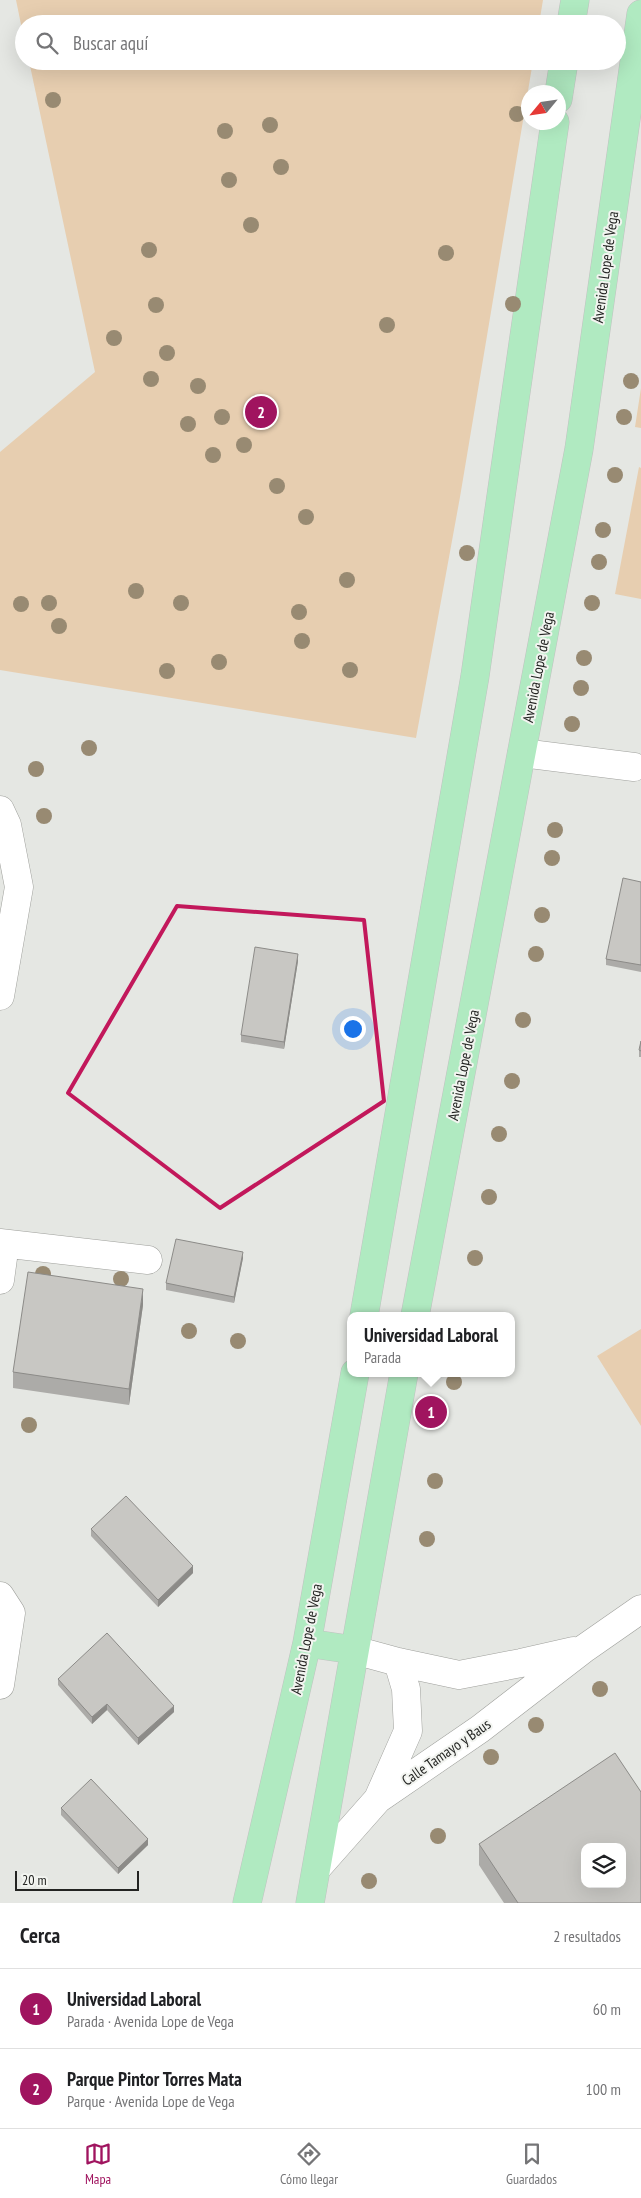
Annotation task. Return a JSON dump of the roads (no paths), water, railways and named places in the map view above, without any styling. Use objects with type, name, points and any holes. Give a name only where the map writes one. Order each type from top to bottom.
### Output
[{"type":"main road","points":[[572,15],[575,0]]},
{"type":"main road","name":"Avenida Lope de Vega","points":[[416,1312],[579,449],[641,14]]},
{"type":"main road","points":[[560,85],[563,70]]},
{"type":"main road","points":[[365,1312],[475,676],[554,130]]},
{"type":"main road","name":"Avenida Lope de Vega","points":[[247,1903],[307,1643],[354,1377]]},
{"type":"main road","points":[[310,1903],[403,1377]]},
{"type":"main road","points":[[307,1643],[354,1650]]},
{"type":"street","points":[[522,753],[634,767]]},
{"type":"street","points":[[0,810],[7,825],[19,887],[0,996]]},
{"type":"street","points":[[0,1242],[148,1260]]},
{"type":"street","points":[[0,1248],[3,1258],[0,1280]]},
{"type":"street","points":[[0,1596],[11,1613],[0,1685]]},
{"type":"street","name":"Calle Tamayo y Baus","points":[[317,1868],[378,1799],[480,1729],[585,1648],[641,1610]]},
{"type":"street","name":"Calle Tamayo y Baus","points":[[354,1650],[398,1662],[459,1674],[521,1664],[585,1648]]},
{"type":"street","points":[[378,1799],[408,1731],[406,1689],[398,1662]]},
{"type":"place","name":"Parque Pintor Torres Mata","points":[[261,412]]},
{"type":"place","name":"Universidad Laboral","points":[[431,1412]]}]
